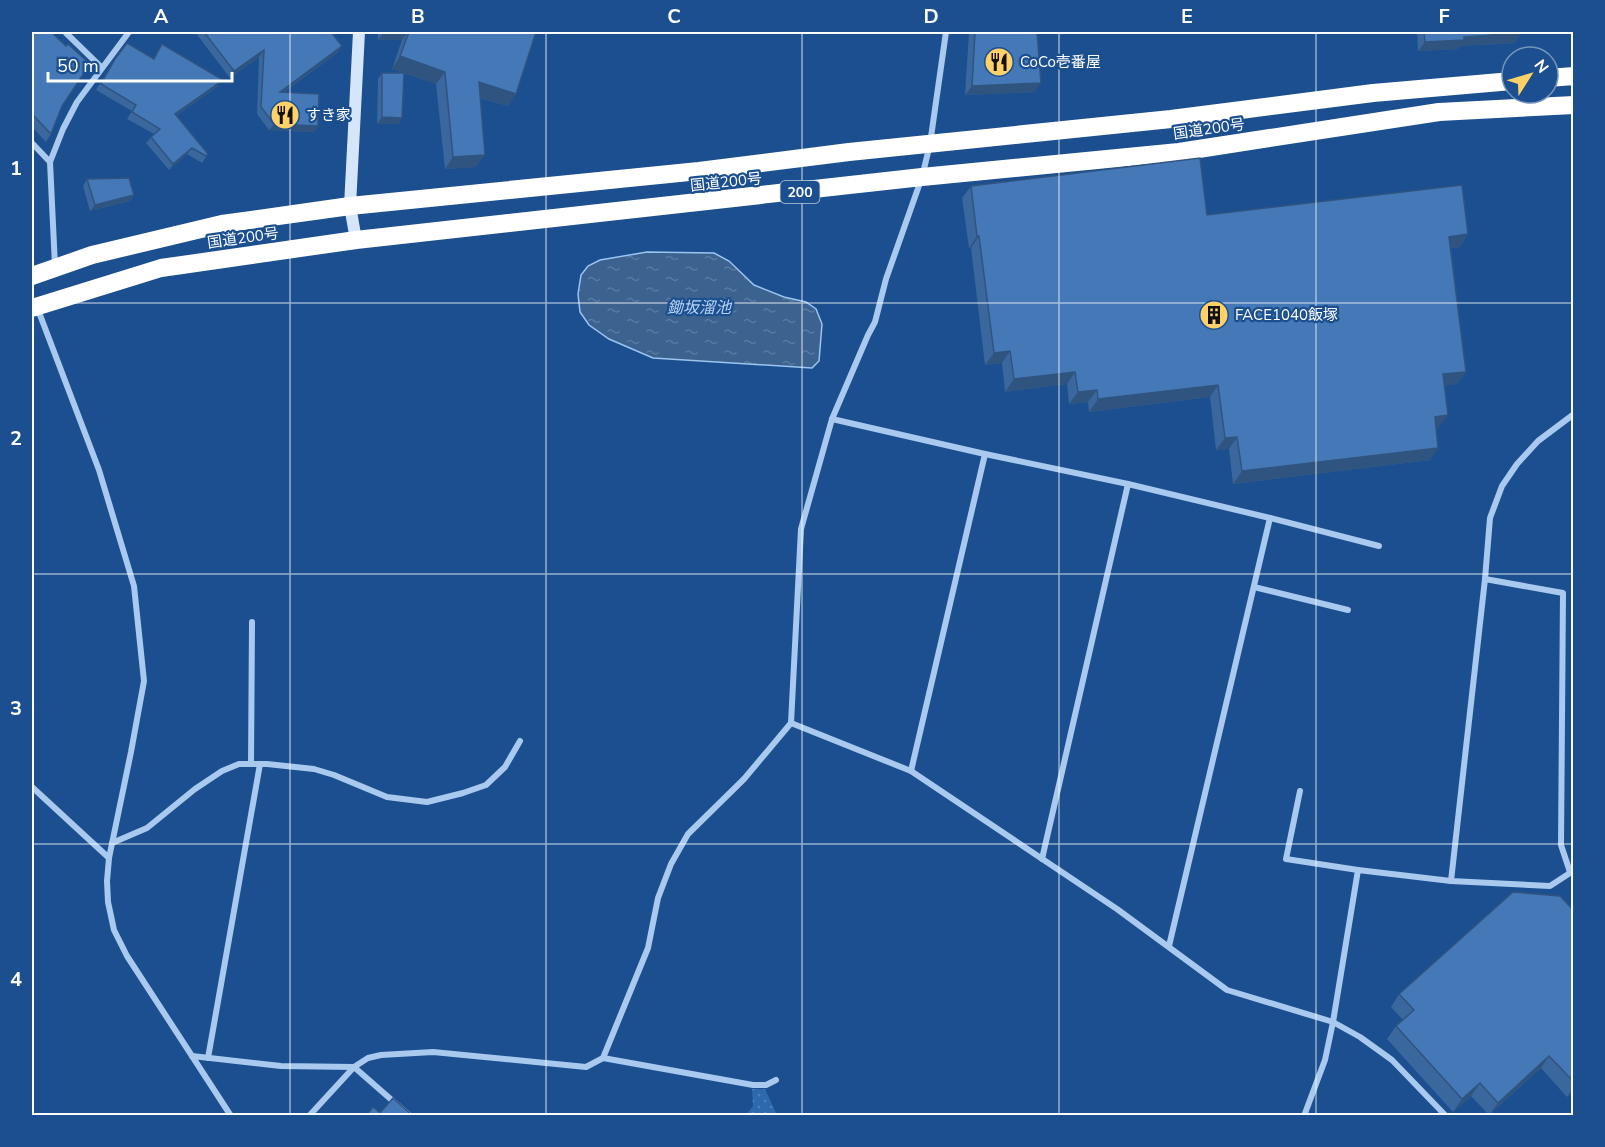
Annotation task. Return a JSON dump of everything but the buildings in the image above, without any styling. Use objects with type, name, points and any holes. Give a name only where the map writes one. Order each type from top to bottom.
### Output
[{"type":"highway","name":"国道200号","points":[[32,276],[92,255],[222,224],[350,206],[699,171],[849,152],[1171,119],[1373,93],[1500,82]]},
{"type":"highway","name":"国道200号","points":[[34,307],[161,268],[356,240],[922,177],[1179,152],[1439,112],[1574,105]]},
{"type":"street","points":[[65,32],[102,68]]},
{"type":"street","points":[[55,268],[50,162],[77,102],[129,32]]},
{"type":"street","points":[[356,240],[350,206],[359,32]]},
{"type":"street","points":[[603,1058],[648,948],[658,898],[671,864],[688,834],[744,778],[791,723],[801,529],[832,418],[875,322],[886,279],[922,177],[930,144],[946,32]]},
{"type":"street","points":[[32,143],[50,162]]},
{"type":"street","points":[[34,307],[99,470],[134,586],[144,681],[109,858],[108,902],[114,930],[127,956],[231,1116]]},
{"type":"street","points":[[1451,881],[1490,518],[1502,486],[1517,464],[1538,441],[1574,414]]},
{"type":"street","points":[[832,418],[985,454],[1128,484],[1379,546]]},
{"type":"street","points":[[912,771],[985,454]]},
{"type":"street","points":[[1042,859],[1128,484]]},
{"type":"street","points":[[1169,946],[1270,518]]},
{"type":"street","points":[[1300,791],[1286,859],[1451,881],[1550,886],[1572,871],[1561,845],[1563,593],[1485,579]]},
{"type":"street","points":[[1254,587],[1348,610]]},
{"type":"street","points":[[251,764],[252,622]]},
{"type":"street","points":[[791,723],[912,771],[1117,909],[1227,990],[1333,1022],[1360,1037],[1392,1060],[1446,1116]]},
{"type":"street","points":[[112,843],[147,828],[195,789],[222,771],[239,764],[314,769],[334,774],[387,798],[427,802],[486,785],[505,767],[520,741]]},
{"type":"street","points":[[208,1058],[260,764]]},
{"type":"street","points":[[32,787],[109,858]]},
{"type":"street","points":[[1304,1116],[1325,1060],[1358,870]]},
{"type":"street","points":[[309,1116],[354,1067],[368,1058],[381,1055],[433,1052],[586,1067],[603,1058],[753,1085],[766,1085],[776,1080]]},
{"type":"street","points":[[192,1056],[281,1066],[354,1067],[410,1116]]},
{"type":"shaded area","points":[[752,1089],[765,1089],[777,1115],[746,1115],[753,1106]]},
{"type":"water","name":"鋤坂溜池","points":[[647,252],[714,253],[729,261],[754,285],[784,297],[806,302],[816,309],[822,324],[819,361],[812,368],[653,358],[609,339],[589,325],[580,312],[578,294],[581,275],[588,266],[600,260]]},
{"type":"place","name":"CoCo壱番屋","points":[[999,62]]},
{"type":"place","name":"すき家","points":[[285,115]]},
{"type":"place","name":"FACE1040飯塚","points":[[1214,315]]}]
